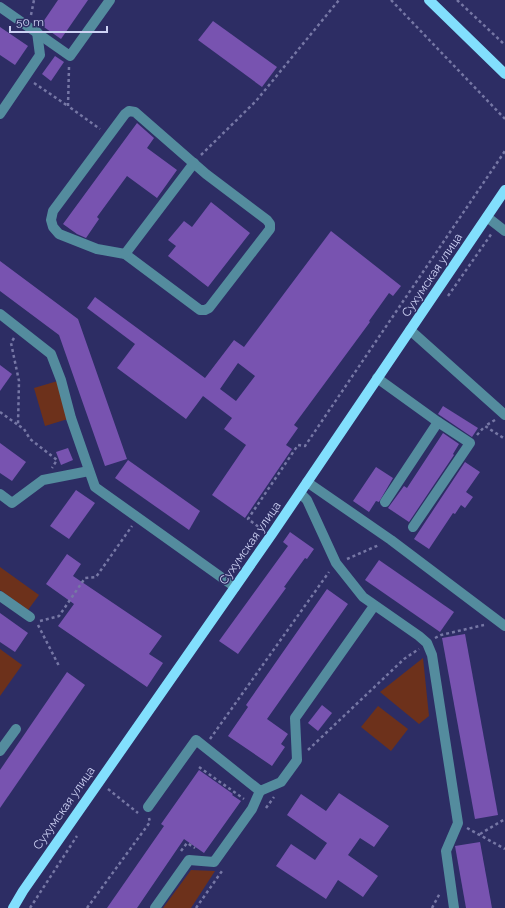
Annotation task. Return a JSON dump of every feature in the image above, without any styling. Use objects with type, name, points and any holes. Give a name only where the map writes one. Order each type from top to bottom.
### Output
[{"type":"main road","points":[[428,0],[505,74]]},
{"type":"main road","name":"Сухумская улица","points":[[13,908],[87,797],[300,493],[505,190]]},
{"type":"lane","points":[[0,7],[70,56],[110,0]]},
{"type":"lane","points":[[0,114],[40,56],[33,30]]},
{"type":"lane","points":[[129,111],[134,112],[194,163],[206,174],[267,220],[270,224],[270,228],[209,308],[205,310],[200,310],[125,254],[97,249],[59,234],[53,227],[51,220],[53,211],[125,114],[129,111]]},
{"type":"lane","points":[[125,254],[194,163]]},
{"type":"lane","points":[[487,217],[505,231]]},
{"type":"lane","points":[[0,314],[51,354],[61,380],[71,418],[95,487],[235,587]]},
{"type":"lane","points":[[410,330],[505,415]]},
{"type":"lane","points":[[378,378],[438,422],[470,443],[413,527]]},
{"type":"lane","points":[[385,502],[438,422]]},
{"type":"lane","points":[[0,494],[12,503],[43,480],[89,471]]},
{"type":"lane","points":[[307,482],[391,540],[502,623]]},
{"type":"lane","points":[[300,493],[307,500],[336,563],[362,597],[419,636],[427,643],[432,654],[458,823],[446,851],[454,908]]},
{"type":"lane","points":[[0,596],[30,618]]},
{"type":"lane","points":[[155,908],[190,860],[214,862],[252,809],[260,791],[281,782],[297,760],[295,718],[374,606]]},
{"type":"lane","points":[[0,751],[16,728]]},
{"type":"lane","points":[[148,807],[196,740],[204,748],[260,791]]},
{"type":"path","points":[[33,30],[34,0]]},
{"type":"path","points":[[194,163],[256,101],[339,0]]},
{"type":"path","points":[[391,0],[505,119]]},
{"type":"path","points":[[457,0],[505,45]]},
{"type":"path","points":[[68,106],[70,56]]},
{"type":"path","points":[[26,77],[109,136]]},
{"type":"path","points":[[264,530],[248,519],[298,445],[305,446],[505,151]]},
{"type":"path","points":[[18,425],[18,381],[11,343],[19,329]]},
{"type":"path","points":[[0,412],[24,429],[30,439],[57,460],[43,480]]},
{"type":"path","points":[[60,666],[37,622],[59,616],[85,578],[96,577],[138,518]]},
{"type":"path","points":[[204,748],[336,563],[391,540]]},
{"type":"path","points":[[297,760],[404,659],[427,643],[441,635],[502,623]]},
{"type":"path","points":[[199,767],[244,799]]},
{"type":"path","points":[[108,788],[150,822]]},
{"type":"path","points":[[87,908],[150,822],[148,807]]},
{"type":"path","points":[[479,835],[505,819]]},
{"type":"path","points":[[458,823],[505,849]]},
{"type":"path","points":[[178,855],[187,843],[199,852]]},
{"type":"shaded area","points":[[61,380],[71,418],[45,426],[34,388]]},
{"type":"shaded area","points":[[0,567],[39,595],[28,610],[0,590]]},
{"type":"shaded area","points":[[0,649],[22,665],[0,696]]},
{"type":"shaded area","points":[[423,658],[429,716],[419,724],[380,692]]},
{"type":"shaded area","points":[[378,706],[408,729],[391,751],[361,727]]},
{"type":"shaded area","points":[[191,870],[215,871],[191,908],[163,908]]},
{"type":"building","points":[[58,0],[88,0],[61,39],[41,25]]},
{"type":"building","points":[[213,21],[277,67],[262,87],[198,40]]},
{"type":"building","points":[[0,27],[28,46],[15,65],[0,55]]},
{"type":"building","points":[[55,56],[64,62],[51,81],[42,74]]},
{"type":"building","points":[[137,123],[154,138],[147,148],[177,170],[157,198],[127,176],[97,217],[99,219],[86,238],[77,234],[63,224]]},
{"type":"building","points":[[211,202],[250,233],[208,287],[168,256],[176,246],[168,240],[184,221],[192,227]]},
{"type":"building","points":[[331,231],[401,286],[393,296],[389,293],[369,321],[370,322],[294,425],[298,428],[286,445],[292,449],[245,518],[212,495],[246,445],[224,429],[232,418],[203,396],[186,419],[117,368],[135,344],[87,308],[95,297],[205,378],[234,340],[244,347]],"holes":[[[238,363],[255,376],[236,401],[220,389]]]},
{"type":"building","points":[[0,261],[78,319],[127,459],[105,466],[59,335],[0,291]]},
{"type":"building","points":[[0,365],[12,374],[0,391]]},
{"type":"building","points":[[443,406],[478,428],[472,437],[438,414]]},
{"type":"building","points":[[443,433],[459,444],[453,454],[454,455],[409,522],[388,508],[404,486],[407,488]]},
{"type":"building","points":[[0,443],[26,462],[12,481],[0,473]]},
{"type":"building","points":[[68,448],[73,460],[61,465],[56,452]]},
{"type":"building","points":[[128,460],[200,511],[189,530],[115,478]]},
{"type":"building","points":[[465,462],[480,472],[466,492],[473,497],[465,508],[461,505],[455,514],[453,513],[429,549],[414,539]]},
{"type":"building","points":[[376,467],[393,478],[379,502],[376,501],[369,512],[353,501]]},
{"type":"building","points":[[76,490],[95,503],[69,539],[50,526]]},
{"type":"building","points":[[290,532],[314,549],[307,559],[305,558],[284,587],[286,588],[238,654],[219,641],[288,546],[283,542]]},
{"type":"building","points":[[67,554],[81,564],[73,576],[162,636],[149,654],[163,663],[147,687],[58,626],[74,604],[46,584]]},
{"type":"building","points":[[379,560],[454,612],[440,632],[365,580]]},
{"type":"building","points":[[327,589],[348,604],[267,719],[288,734],[281,744],[285,747],[272,766],[228,736],[248,707],[246,705]]},
{"type":"building","points":[[0,613],[28,633],[15,652],[0,642]]},
{"type":"building","points":[[465,634],[498,815],[475,819],[442,638]]},
{"type":"building","points":[[67,672],[85,685],[0,808],[0,770]]},
{"type":"building","points":[[322,705],[332,713],[318,731],[308,723]]},
{"type":"building","points":[[199,770],[241,801],[204,853],[184,839],[137,908],[107,908],[164,826],[161,824]]},
{"type":"building","points":[[339,793],[389,826],[374,847],[360,838],[348,855],[378,876],[363,897],[338,880],[326,899],[276,866],[291,844],[315,860],[327,843],[287,815],[301,794],[326,811]]},
{"type":"building","points":[[480,842],[492,908],[466,908],[455,846]]}]
